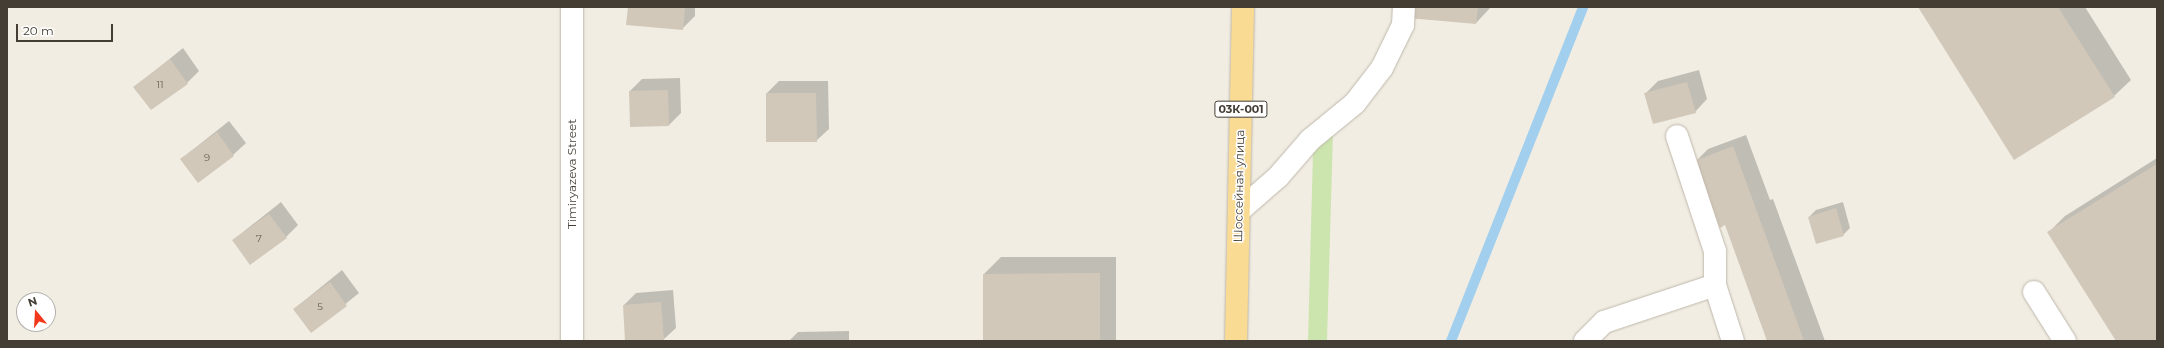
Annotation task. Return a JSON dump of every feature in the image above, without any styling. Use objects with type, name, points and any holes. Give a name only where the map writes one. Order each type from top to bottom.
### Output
[{"type":"main road","name":"Шоссейная улица","points":[[1236,341],[1243,7]]},
{"type":"street","name":"Timiryazeva Street","points":[[572,7],[572,341]]},
{"type":"street","points":[[1238,211],[1278,177],[1310,140],[1355,103],[1382,68],[1403,25],[1404,7]]},
{"type":"street","points":[[1676,136],[1715,251],[1715,285],[1733,341]]},
{"type":"street","points":[[1585,341],[1604,322],[1715,285]]},
{"type":"street","points":[[2034,292],[2065,341]]},
{"type":"green space","points":[[1333,132],[1327,341],[1308,341],[1313,152]]},
{"type":"building","points":[[628,7],[685,7],[683,30],[626,25]]},
{"type":"building","points":[[1409,7],[1478,7],[1476,24],[1408,18]]},
{"type":"building","points":[[1918,7],[2058,7],[2115,97],[2014,160]]},
{"type":"building","points":[[170,59],[188,84],[151,110],[133,87]]},
{"type":"building","points":[[1687,82],[1696,113],[1653,124],[1644,93]]},
{"type":"building","points":[[668,90],[669,126],[630,127],[629,91]]},
{"type":"building","points":[[766,93],[816,93],[817,142],[766,142]]},
{"type":"building","points":[[217,132],[234,156],[198,183],[180,159]]},
{"type":"building","points":[[1733,146],[1804,341],[1767,341],[1725,225],[1720,228],[1695,161]]},
{"type":"building","points":[[2157,164],[2157,341],[2116,341],[2047,232]]},
{"type":"building","points":[[1836,208],[1844,236],[1816,244],[1808,217]]},
{"type":"building","points":[[269,214],[287,238],[250,265],[232,240]]},
{"type":"building","points":[[1100,273],[1100,341],[983,341],[983,274]]},
{"type":"building","points":[[330,282],[347,306],[311,333],[293,309]]},
{"type":"building","points":[[661,302],[664,341],[625,341],[623,305]]},
{"type":"waterway","points":[[1451,341],[1583,7]]}]
